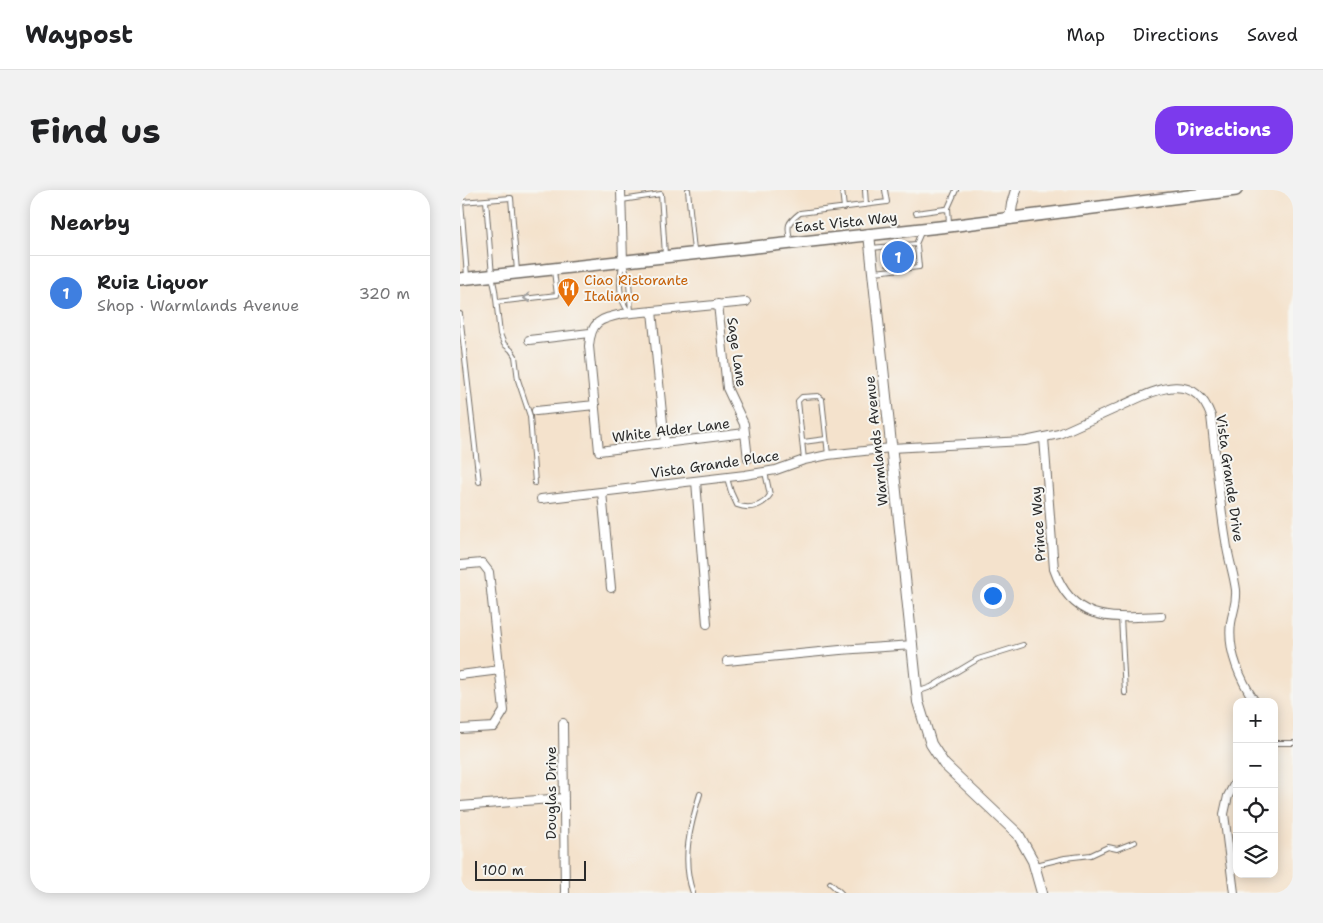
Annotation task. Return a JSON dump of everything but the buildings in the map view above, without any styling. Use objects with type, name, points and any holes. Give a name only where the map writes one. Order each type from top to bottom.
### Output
[{"type":"main road","name":"East Vista Way","points":[[464,279],[949,226],[1236,190]]},
{"type":"street","points":[[621,190],[623,262]]},
{"type":"street","points":[[1010,218],[1016,190]]},
{"type":"street","name":"Warmlands Avenue","points":[[869,234],[917,692],[927,734],[944,764],[1018,834],[1034,866],[1042,893]]},
{"type":"street","points":[[536,410],[595,405],[589,346],[590,333],[594,325],[605,318],[630,313],[746,302]]},
{"type":"street","name":"Sage Lane","points":[[718,304],[727,388],[744,424],[748,459]]},
{"type":"street","points":[[652,311],[665,444]]},
{"type":"street","points":[[529,340],[590,333]]},
{"type":"street","name":"Vista Grande Drive","points":[[891,448],[1025,441],[1044,438],[1059,434],[1161,388],[1181,387],[1198,394],[1207,405],[1211,416],[1226,543],[1236,589],[1236,608],[1231,623],[1231,644],[1236,668],[1252,698]]},
{"type":"street","name":"White Alder Lane","points":[[595,405],[599,450],[665,444],[745,433]]},
{"type":"street","name":"Prince Way","points":[[1044,438],[1054,569],[1059,584],[1077,605],[1096,614],[1121,617],[1161,616]]},
{"type":"street","name":"Vista Grande Place","points":[[541,499],[727,478],[776,470],[804,460],[828,455],[891,448]]},
{"type":"street","points":[[696,481],[707,624]]},
{"type":"street","points":[[602,492],[612,588]]},
{"type":"street","points":[[460,565],[482,563],[489,572],[504,711],[494,726],[460,729]]},
{"type":"street","points":[[727,662],[913,644]]},
{"type":"street","points":[[460,675],[500,670]]},
{"type":"street","name":"Douglas Drive","points":[[563,723],[565,893]]},
{"type":"street","points":[[1233,787],[1228,796],[1224,814],[1234,893]]},
{"type":"street","points":[[460,806],[564,798]]},
{"type":"lane","points":[[461,190],[464,279]]},
{"type":"lane","points":[[688,190],[695,254]]},
{"type":"lane","points":[[842,190],[844,208]]},
{"type":"lane","points":[[865,190],[866,205]]},
{"type":"lane","points":[[790,243],[787,226],[790,220],[800,213],[886,202],[886,190]]},
{"type":"lane","points":[[949,226],[948,210],[956,190]]},
{"type":"lane","points":[[621,200],[661,194],[665,257]]},
{"type":"lane","points":[[461,202],[511,198],[518,273]]},
{"type":"lane","points":[[486,200],[492,276],[500,334],[504,344],[515,356],[518,380],[530,416],[535,483]]},
{"type":"lane","points":[[916,213],[948,210]]},
{"type":"lane","points":[[873,273],[919,267],[916,244],[923,228]]},
{"type":"lane","points":[[870,248],[916,244]]},
{"type":"lane","points":[[623,262],[619,281],[624,305],[630,313]]},
{"type":"lane","points":[[623,262],[629,282],[630,313]]},
{"type":"lane","points":[[497,302],[557,294],[554,269]]},
{"type":"lane","points":[[460,314],[478,482]]},
{"type":"lane","points":[[804,460],[798,401],[802,398],[818,396],[822,399],[828,455]]},
{"type":"lane","points":[[802,442],[826,439]]},
{"type":"lane","points":[[727,478],[730,492],[737,505],[742,507],[756,506],[762,504],[770,495],[765,472]]},
{"type":"lane","points":[[1121,617],[1125,693]]},
{"type":"lane","points":[[917,692],[931,687],[978,659],[1023,645]]},
{"type":"lane","points":[[1278,743],[1293,743]]},
{"type":"lane","points":[[693,893],[688,873],[688,842],[700,794]]},
{"type":"lane","points":[[1034,866],[1065,858],[1091,855],[1108,847],[1117,849],[1135,842]]},
{"type":"lane","points":[[830,883],[840,893]]},
{"type":"place","name":"Ruiz Liquor","points":[[898,257]]},
{"type":"place","name":"Ciao Ristorante Italiano","points":[[568,307]]}]
